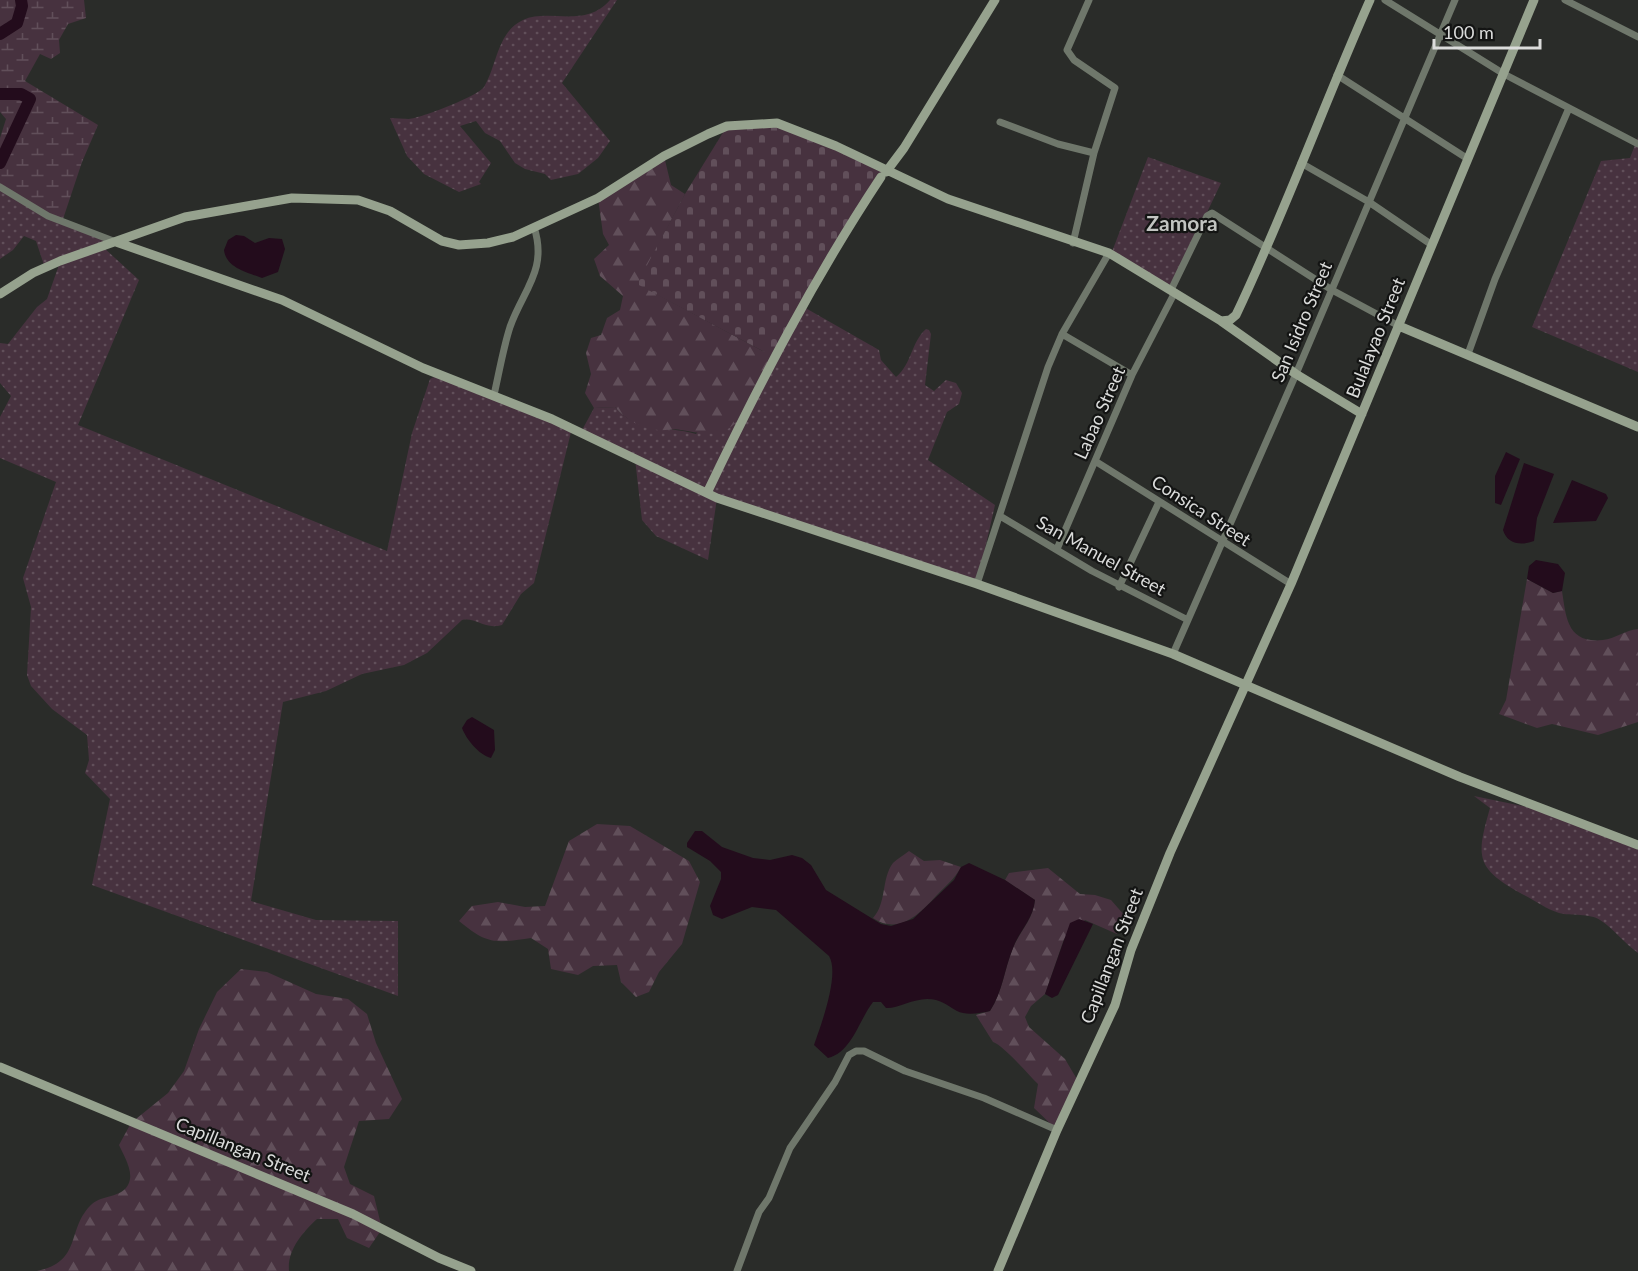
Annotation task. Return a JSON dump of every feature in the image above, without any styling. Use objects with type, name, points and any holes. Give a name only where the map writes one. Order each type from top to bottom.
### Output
[{"type":"street","points":[[707,493],[782,341],[842,236],[904,148],[995,0]]},
{"type":"street","points":[[1073,243],[1094,153],[1115,88],[1068,54],[1067,46],[1089,0]]},
{"type":"street","points":[[1221,321],[1230,320],[1236,315],[1268,247],[1337,75],[1370,0]]},
{"type":"street","points":[[1385,0],[1504,74],[1638,144]]},
{"type":"street","name":"San Isidro Street","points":[[1173,654],[1296,374],[1402,119],[1455,0]]},
{"type":"street","name":"Bulalayao Street","points":[[1246,687],[1399,326],[1533,0]]},
{"type":"street","points":[[1565,0],[1638,37]]},
{"type":"street","points":[[1337,75],[1402,119],[1468,159]]},
{"type":"street","points":[[1468,354],[1496,279],[1569,108]]},
{"type":"street","points":[[1000,122],[1058,144],[1094,153]]},
{"type":"street","points":[[0,294],[33,273],[186,217],[292,198],[358,200],[390,211],[442,241],[459,245],[488,243],[513,237],[598,198],[664,156],[727,126],[777,123],[836,146],[883,175],[1073,243],[1109,253],[1221,321],[1296,374],[1362,414]]},
{"type":"street","points":[[1301,163],[1369,202],[1432,245]]},
{"type":"street","points":[[2,188],[48,216],[282,300],[423,368],[572,428],[707,493],[747,509],[977,584],[1173,654],[1469,781],[1638,845]]},
{"type":"street","name":"Labao Street","points":[[1058,549],[1132,375],[1210,214],[1219,216],[1268,247]]},
{"type":"street","points":[[494,395],[509,331],[535,275],[539,243],[534,227]]},
{"type":"street","points":[[1268,247],[1332,290],[1399,326],[1638,427]]},
{"type":"street","points":[[977,584],[1032,409],[1062,334],[1109,253]]},
{"type":"street","points":[[1062,334],[1132,375]]},
{"type":"street","name":"Consica Street","points":[[1095,461],[1291,584]]},
{"type":"street","points":[[1120,586],[1159,502]]},
{"type":"street","name":"San Manuel Street","points":[[1000,516],[1120,586],[1188,620]]},
{"type":"street","name":"Capillangan Street","points":[[998,1271],[1056,1130],[1115,1005],[1131,950],[1170,853],[1246,687]]},
{"type":"street","points":[[737,1271],[756,1219],[769,1198],[793,1143],[825,1098],[849,1055],[856,1051],[864,1051],[905,1071],[984,1098],[1056,1130]]},
{"type":"street","name":"Capillangan Street","points":[[0,1066],[353,1214],[450,1267],[471,1271]]},
{"type":"green space","points":[[0,0],[84,0],[86,18],[68,24],[59,40],[60,53],[51,59],[40,54],[25,81],[98,125],[82,162],[62,222],[0,187],[0,138],[6,119],[0,112]]},
{"type":"green space","points":[[610,0],[617,0],[562,83],[610,141],[598,158],[578,174],[551,180],[545,174],[525,169],[515,163],[500,141],[485,133],[476,121],[460,126],[491,163],[479,182],[481,184],[459,192],[424,174],[407,156],[390,118],[409,119],[425,115],[480,91],[488,79],[503,41],[514,25],[523,20],[544,16],[590,14]]},
{"type":"green space","points":[[777,123],[886,172],[774,357],[637,284],[685,194],[727,126]]},
{"type":"green space","points":[[1638,137],[1638,372],[1532,327],[1601,161],[1630,158]]},
{"type":"green space","points":[[664,156],[671,185],[685,194],[638,284],[774,357],[752,399],[737,421],[731,427],[718,433],[678,429],[658,430],[646,427],[629,419],[615,407],[594,408],[585,393],[591,374],[586,353],[591,338],[601,335],[607,318],[620,310],[623,296],[600,276],[594,259],[609,245],[603,234],[598,198]]},
{"type":"green space","points":[[1148,157],[1221,183],[1171,288],[1110,257]]},
{"type":"green space","points":[[0,187],[37,211],[116,242],[103,247],[139,280],[78,425],[387,551],[412,433],[430,379],[438,375],[572,428],[534,583],[521,594],[502,625],[490,626],[472,620],[462,620],[427,653],[404,665],[362,674],[326,691],[283,702],[251,901],[316,920],[398,921],[398,996],[92,885],[110,799],[85,773],[89,760],[87,735],[52,709],[31,686],[27,675],[31,607],[23,578],[56,482],[0,458],[0,417],[11,396],[0,383],[0,343],[8,344],[37,307],[47,299],[60,262],[45,268],[36,241],[24,236],[13,250],[0,259]]},
{"type":"green space","points":[[802,306],[879,350],[881,360],[896,377],[905,366],[921,334],[926,329],[929,330],[931,334],[925,385],[934,391],[946,380],[956,383],[962,393],[959,404],[947,412],[928,460],[995,505],[977,584],[717,498],[708,560],[656,536],[642,520],[635,459],[581,432],[594,408],[615,407],[624,416],[643,425],[696,434]]},
{"type":"green space","points":[[1527,579],[1553,593],[1562,591],[1570,627],[1582,638],[1603,640],[1638,629],[1638,722],[1598,735],[1552,724],[1537,728],[1499,714],[1506,700]]},
{"type":"green space","points":[[1474,796],[1551,812],[1638,845],[1638,953],[1600,920],[1591,916],[1554,911],[1495,876],[1483,860],[1482,850],[1482,838],[1490,808]]},
{"type":"green space","points":[[597,824],[630,826],[689,861],[700,882],[682,944],[659,972],[649,992],[636,997],[621,982],[617,965],[593,966],[578,975],[551,969],[548,949],[531,938],[509,941],[492,940],[477,934],[459,921],[472,906],[498,902],[525,907],[545,906],[569,841]]},
{"type":"green space","points":[[909,851],[924,861],[940,860],[961,867],[950,882],[908,921],[899,924],[882,923],[873,918],[880,905],[889,869]]},
{"type":"green space","points":[[1048,868],[1080,894],[1095,895],[1111,900],[1125,916],[1117,934],[1085,920],[1064,939],[1045,994],[1031,1006],[1025,1017],[1029,1027],[1065,1059],[1078,1081],[1057,1130],[1034,1108],[1038,1084],[1009,1054],[993,1042],[976,1015],[990,1011],[1001,988],[1013,948],[1034,907],[1035,900],[1005,880],[1009,873]]},
{"type":"green space","points":[[241,969],[267,972],[316,994],[348,999],[367,1014],[376,1043],[402,1099],[389,1119],[359,1121],[344,1167],[350,1184],[374,1196],[382,1229],[369,1248],[347,1238],[338,1219],[317,1219],[301,1236],[293,1249],[289,1271],[37,1271],[52,1267],[68,1252],[84,1213],[92,1204],[121,1192],[128,1185],[130,1170],[119,1145],[131,1123],[168,1093],[184,1071],[199,1029],[217,992]]},
{"type":"shaded area","points":[[236,235],[244,236],[255,243],[269,238],[282,239],[285,249],[278,272],[262,278],[233,265],[224,250],[228,240]]},
{"type":"shaded area","points":[[1506,452],[1520,459],[1501,505],[1495,503],[1495,476]]},
{"type":"shaded area","points":[[1524,463],[1554,474],[1537,518],[1534,541],[1515,543],[1505,535],[1503,530]]},
{"type":"shaded area","points":[[1572,480],[1606,494],[1608,498],[1596,521],[1553,523]]},
{"type":"shaded area","points":[[1536,560],[1558,564],[1565,573],[1562,591],[1553,593],[1527,579],[1529,566]]},
{"type":"shaded area","points":[[472,717],[494,730],[495,750],[491,758],[470,742],[462,728]]},
{"type":"shaded area","points":[[695,831],[702,831],[722,847],[753,858],[770,860],[792,855],[802,858],[811,865],[826,890],[881,924],[891,926],[913,919],[954,880],[961,867],[969,863],[1005,880],[1035,900],[1034,907],[1013,948],[998,996],[990,1011],[965,1013],[932,999],[922,999],[890,1008],[886,1008],[881,1002],[873,1002],[849,1042],[836,1055],[828,1058],[814,1045],[831,987],[832,964],[829,956],[776,910],[752,907],[722,919],[713,915],[710,906],[721,879],[721,872],[710,861],[687,847]]},
{"type":"shaded area","points":[[1079,919],[1093,924],[1058,995],[1052,998],[1045,994],[1070,923]]},
{"type":"waterway","points":[[0,34],[17,23],[22,6],[21,0]]},
{"type":"waterway","points":[[0,94],[21,94],[30,99],[0,163]]},
{"type":"district","name":"Zamora","points":[[1182,224]]}]
